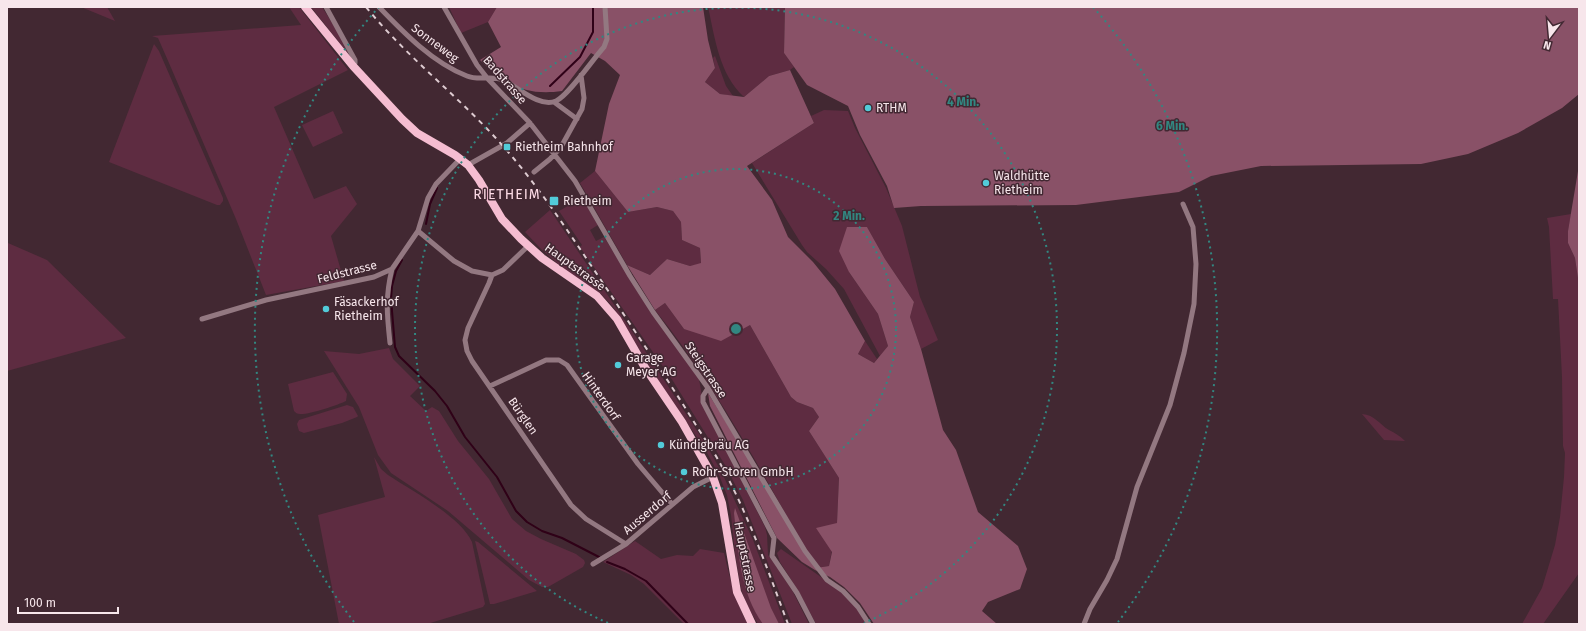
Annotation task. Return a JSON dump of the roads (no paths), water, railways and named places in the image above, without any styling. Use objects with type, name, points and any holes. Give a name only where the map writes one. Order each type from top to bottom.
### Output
[{"type":"main road","name":"Hauptstrasse","points":[[305,7],[352,66],[402,120],[417,133],[460,159],[468,166],[479,180],[502,219],[528,246],[554,267],[597,296],[616,319],[644,366],[682,422],[713,477],[722,503],[737,592],[752,624]]},
{"type":"street","points":[[326,7],[355,60],[355,63],[352,66]]},
{"type":"street","name":"Sonneweg","points":[[379,7],[421,47],[452,70],[477,79],[495,78],[503,80],[539,101],[554,102]]},
{"type":"street","name":"Badstrasse","points":[[444,7],[477,65],[488,79],[530,123]]},
{"type":"street","points":[[577,119],[554,102],[565,95],[604,47],[607,39],[606,7]]},
{"type":"street","points":[[534,172],[561,147],[577,119],[584,103],[581,75]]},
{"type":"street","points":[[468,166],[512,140],[530,123]]},
{"type":"street","name":"Steigstrasse","points":[[530,123],[575,181],[630,276],[653,312],[708,388],[805,550],[827,580],[843,592],[858,607],[869,624]]},
{"type":"street","name":"Feldstrasse","points":[[202,319],[266,300],[374,277],[392,269],[418,231],[428,198],[436,184],[460,159]]},
{"type":"street","points":[[1084,624],[1090,609],[1117,559],[1137,487],[1170,405],[1184,353],[1194,304],[1196,264],[1193,227],[1183,204]]},
{"type":"street","points":[[418,231],[454,261],[472,271],[492,275],[503,270],[528,246]]},
{"type":"street","points":[[390,343],[386,306],[392,269]]},
{"type":"street","name":"Bürglen","points":[[492,275],[468,328],[465,340],[467,351],[472,361],[571,505],[586,519],[626,544]]},
{"type":"street","name":"Hinterdorf","points":[[490,386],[546,360],[559,360],[567,365],[638,464],[672,504]]},
{"type":"street","points":[[708,388],[703,396],[703,402],[774,538],[772,556],[796,593],[812,624]]},
{"type":"street","name":"Ausserdorf","points":[[593,564],[626,544],[692,487],[713,477]]},
{"type":"waterway","points":[[550,86],[580,57],[593,32],[593,7]]},
{"type":"waterway","points":[[426,224],[430,204],[437,188]]},
{"type":"waterway","points":[[402,260],[396,271],[392,286],[391,299],[395,347],[399,356],[435,391],[447,406],[465,437],[497,477],[516,511],[527,522],[542,531],[562,538],[599,557]]},
{"type":"waterway","points":[[607,562],[625,569],[646,581],[688,624]]},
{"type":"railway","points":[[366,7],[400,45],[474,116],[509,153],[536,186],[573,239],[663,373],[719,461],[741,505],[788,624]]},
{"type":"place","name":"RTHM","points":[[868,108]]},
{"type":"place","name":"Rietheim Bahnhof","points":[[507,147]]},
{"type":"place","name":"Waldhütte Rietheim","points":[[986,183]]},
{"type":"place","name":"Rietheim","points":[[554,201]]},
{"type":"place","name":"Fäsackerhof Rietheim","points":[[326,309]]},
{"type":"place","name":"Garage Meyer AG","points":[[618,365]]},
{"type":"place","name":"Kündigbräu AG","points":[[661,445]]},
{"type":"place","name":"Rohr-Storen GmbH","points":[[684,472]]},
{"type":"district","name":"RIETHEIM","points":[[507,194]]}]
